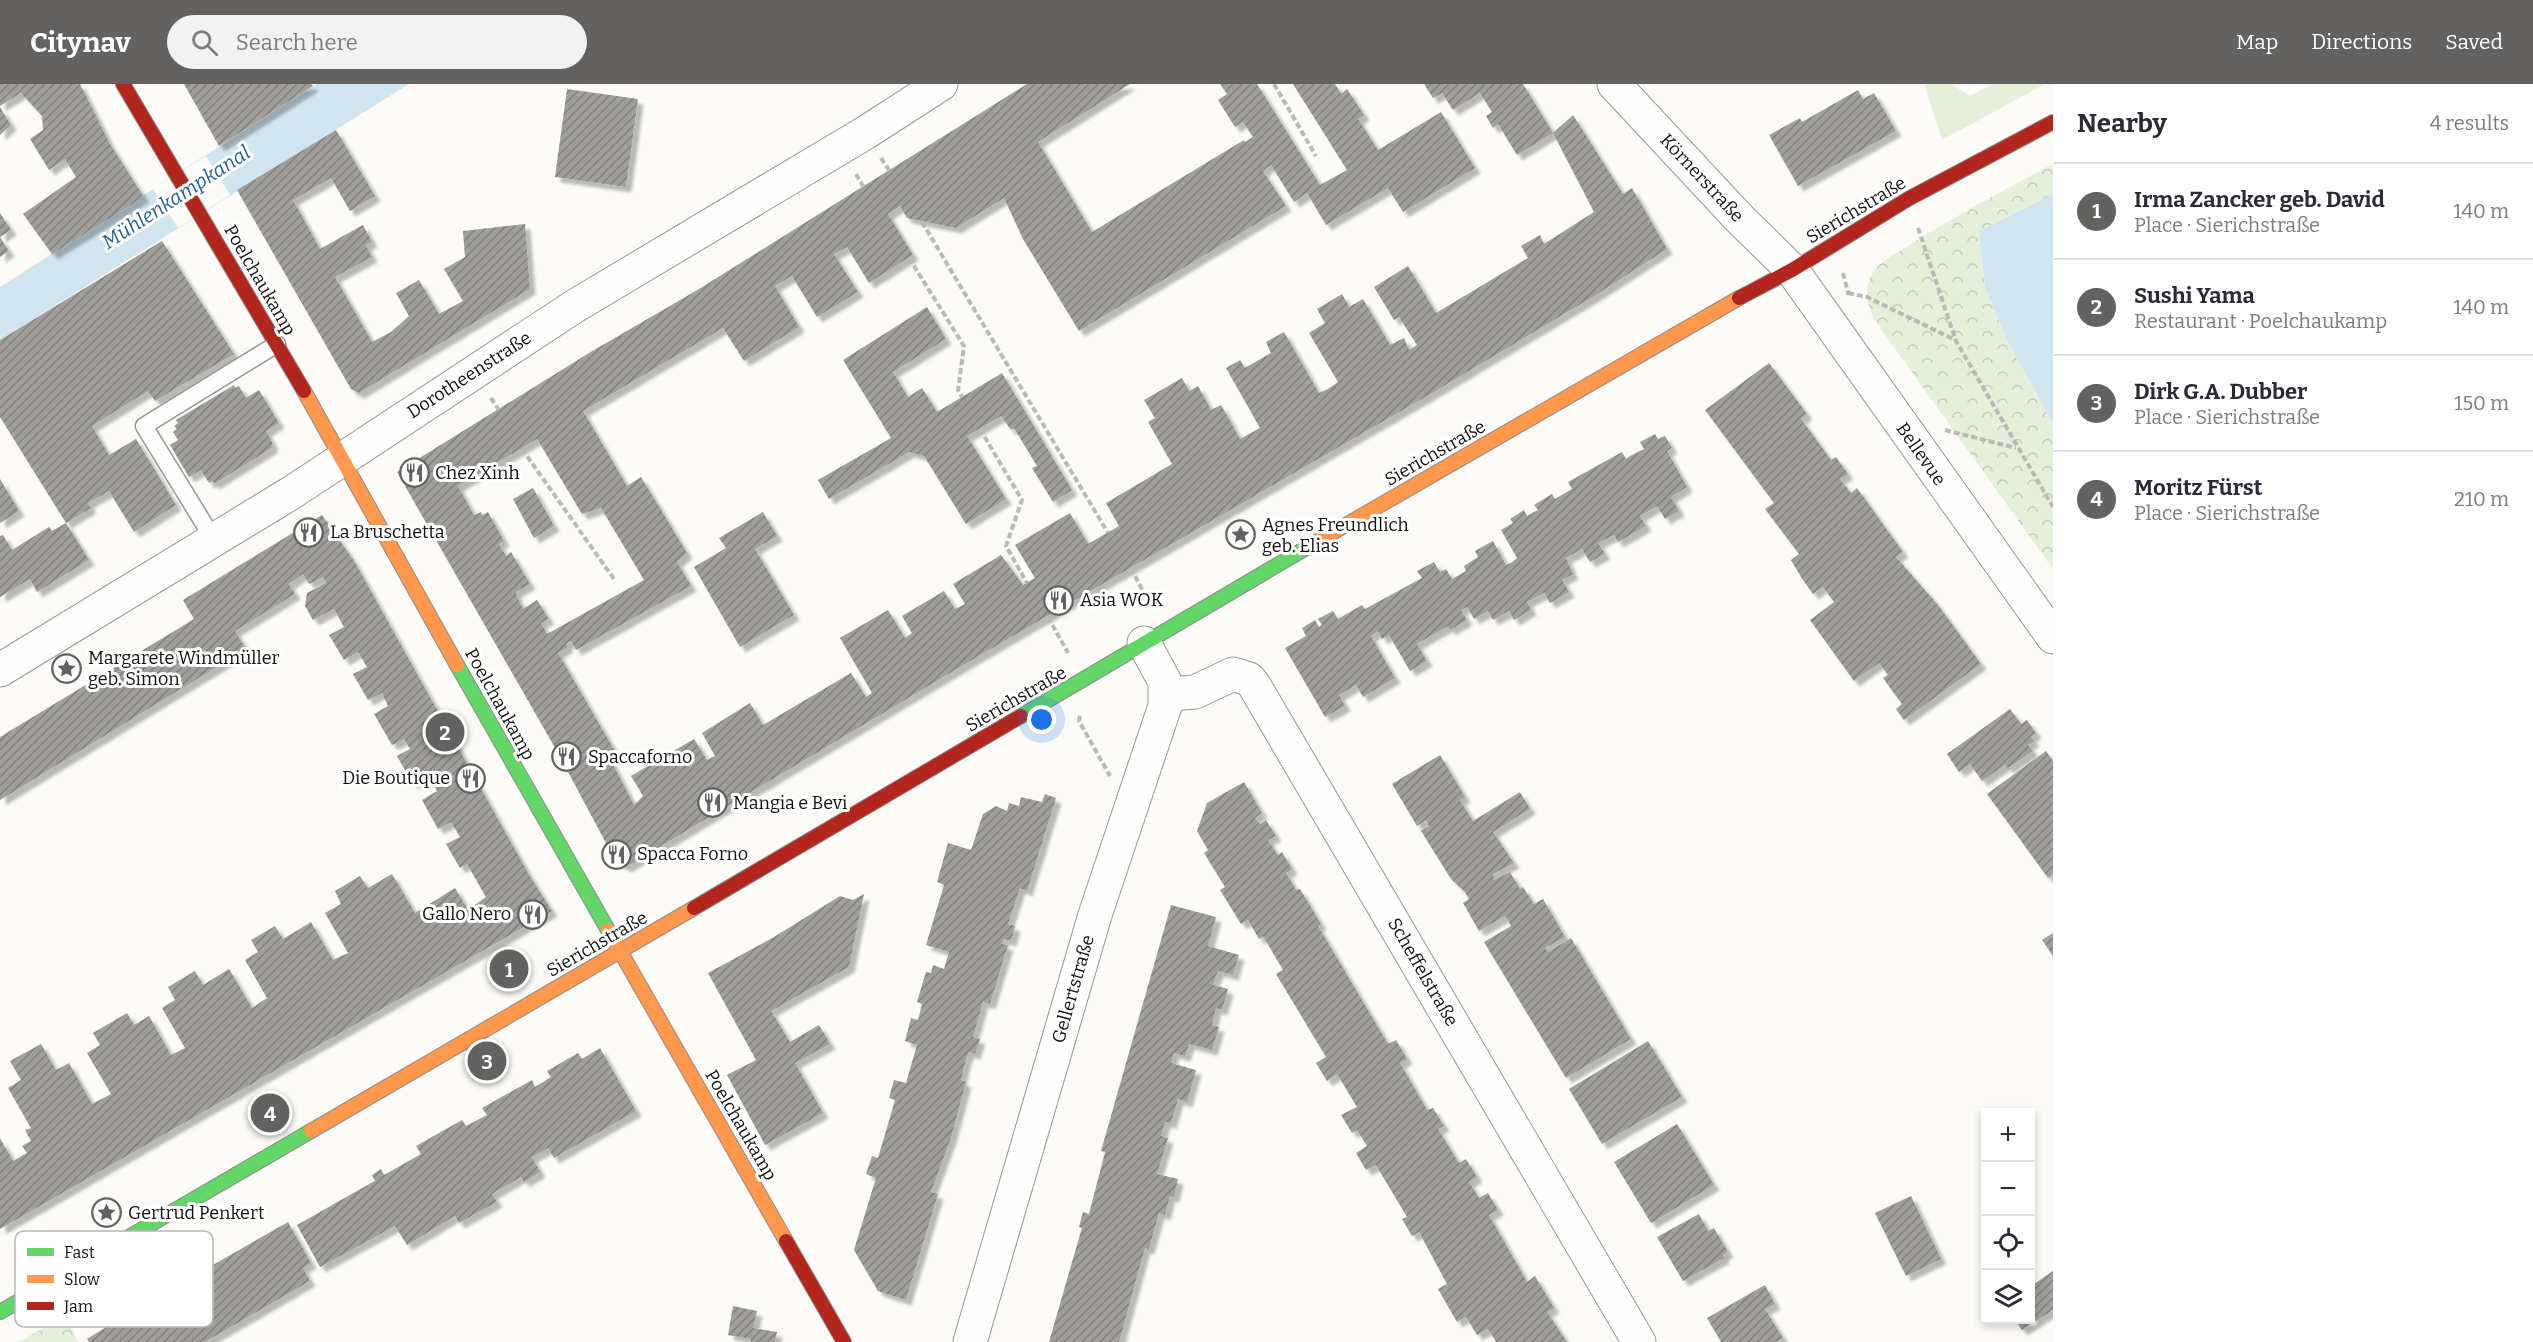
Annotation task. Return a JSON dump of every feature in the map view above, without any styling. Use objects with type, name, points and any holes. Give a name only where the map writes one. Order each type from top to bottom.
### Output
[{"type":"main road","name":"Poelchaukamp","points":[[123,84],[343,458],[491,725],[844,1342]]},
{"type":"main road","name":"Sierichstraße","points":[[139,1231],[621,951],[1153,637],[1730,303],[1792,270],[1908,199],[2053,122]]},
{"type":"main road","name":"Sierichstraße","points":[[0,1312],[15,1303]]},
{"type":"street","name":"Dorotheenstraße","points":[[0,670],[214,540],[575,306],[865,133],[941,84]]},
{"type":"street","name":"Körnerstraße","points":[[1614,84],[1739,218],[1792,270]]},
{"type":"street","name":"Bellevue","points":[[1792,270],[2053,637]]},
{"type":"street","points":[[1153,637],[1167,694]]},
{"type":"street","name":"Scheffelstraße","points":[[1167,694],[1195,692],[1233,674],[1249,679],[1254,685],[1640,1342]]},
{"type":"street","name":"Gellertstraße","points":[[970,1342],[1095,915],[1162,716],[1167,694]]},
{"type":"lane","points":[[214,540],[144,426],[277,344]]},
{"type":"path","points":[[1274,84],[1316,156]]},
{"type":"path","points":[[1908,199],[1956,340],[2053,507]]},
{"type":"path","points":[[922,222],[1108,532]]},
{"type":"path","points":[[909,258],[964,346],[958,390],[962,397]]},
{"type":"path","points":[[1848,293],[1867,297],[1956,340]]},
{"type":"path","points":[[1910,438],[1924,430],[1939,428],[2017,448]]},
{"type":"path","points":[[980,429],[1022,500],[1006,546],[1028,582]]},
{"type":"path","points":[[522,449],[614,579]]},
{"type":"path","points":[[1131,568],[1153,637]]},
{"type":"green space","points":[[1924,84],[1951,84],[1970,96],[1993,84],[2045,84],[1942,140]]},
{"type":"green space","points":[[2053,164],[2053,194],[1979,231],[1985,287],[2006,338],[2053,424],[2053,569],[1876,322],[1868,304],[1867,292],[1872,274],[1888,258]]},
{"type":"green space","points":[[45,1327],[70,1327],[79,1342],[19,1342]]},
{"type":"water","name":"Mühlenkampkanal","points":[[317,84],[409,84],[0,340],[0,287]]},
{"type":"water","points":[[2053,194],[2053,424],[2006,338],[1985,287],[1979,231]]},
{"type":"pier","points":[[206,156],[230,195],[178,228],[153,189]]},
{"type":"building","points":[[0,84],[80,84],[110,144],[144,197],[52,254],[23,214],[76,177],[65,159],[49,170],[30,139],[43,130],[42,116],[21,93],[0,106]]},
{"type":"building","points":[[184,84],[311,84],[313,86],[219,146]]},
{"type":"building","points":[[1027,84],[1130,84],[1038,142],[1092,232],[1244,140],[1245,142],[1253,137],[1243,122],[1235,127],[1218,100],[1227,94],[1220,84],[1257,84],[1320,185],[1347,170],[1293,84],[1335,84],[1341,94],[1347,89],[1364,115],[1358,119],[1378,150],[1441,112],[1475,168],[1403,212],[1388,188],[1326,225],[1307,193],[1294,202],[1271,165],[1263,171],[1286,206],[1079,331],[1023,239],[1004,198],[956,228],[907,218],[900,206],[888,214],[913,255],[869,283],[847,247],[834,254],[858,292],[817,317],[792,276],[775,286],[799,327],[744,361],[723,328],[583,411],[627,486],[641,477],[687,553],[677,562],[691,586],[576,650],[571,641],[566,644],[568,647],[558,653],[616,753],[609,757],[634,805],[643,796],[631,776],[694,739],[707,760],[715,756],[702,733],[750,703],[763,725],[851,673],[866,697],[872,693],[840,638],[888,610],[905,638],[912,633],[902,616],[944,591],[955,609],[965,604],[953,584],[1001,555],[1023,585],[1035,578],[1015,545],[1070,513],[1088,544],[1119,526],[1106,503],[1172,464],[1148,422],[1155,418],[1144,400],[1182,378],[1189,391],[1198,386],[1211,410],[1221,405],[1240,439],[1260,428],[1226,368],[1240,360],[1245,368],[1271,353],[1266,342],[1284,332],[1319,393],[1328,389],[1338,382],[1309,333],[1325,323],[1317,309],[1342,294],[1349,307],[1363,299],[1390,345],[1404,338],[1409,350],[1417,345],[1399,317],[1394,320],[1374,287],[1408,266],[1436,313],[1528,258],[1521,246],[1540,235],[1544,244],[1594,212],[1553,133],[1573,115],[1623,194],[1632,188],[1667,249],[1596,295],[1434,392],[982,654],[626,867],[616,862],[558,753],[397,472],[589,353],[699,289]],"holes":[[[537,439],[582,514],[601,508],[644,580],[547,634],[541,623],[549,619],[537,600],[523,609],[517,597],[516,592],[530,584],[511,552],[506,556],[499,544],[504,541],[488,512],[474,515],[458,486]]]},
{"type":"building","points":[[1424,84],[1523,84],[1553,133],[1517,155],[1498,124],[1493,128],[1486,116],[1492,112],[1480,93],[1453,110],[1442,93],[1433,98]]},
{"type":"building","points":[[567,89],[638,99],[626,187],[555,177]]},
{"type":"building","points":[[1858,90],[1863,99],[1874,93],[1896,131],[1798,186],[1769,135],[1800,118],[1802,122]]},
{"type":"building","points":[[0,107],[11,125],[0,135]]},
{"type":"building","points":[[336,130],[375,196],[350,211],[331,178],[293,200],[320,249],[363,225],[372,242],[366,245],[372,257],[335,277],[372,342],[391,332],[409,316],[396,293],[419,280],[439,314],[463,301],[444,269],[465,257],[463,231],[525,224],[530,289],[359,393],[351,389],[237,190]]},
{"type":"building","points":[[0,213],[11,230],[0,237]]},
{"type":"building","points":[[0,237],[9,251],[0,257]]},
{"type":"building","points":[[162,241],[234,354],[155,401],[148,391],[92,426],[109,455],[136,439],[176,505],[134,532],[109,491],[88,503],[91,508],[66,523],[0,417],[0,340]]},
{"type":"building","points":[[927,307],[946,339],[893,372],[908,397],[922,388],[937,412],[1002,373],[1072,490],[1053,502],[1032,468],[1037,466],[1014,428],[1011,430],[1001,416],[967,436],[1006,499],[966,524],[924,456],[909,452],[829,499],[818,480],[891,438],[843,360]]},
{"type":"building","points":[[1769,363],[1807,414],[1801,419],[1831,460],[1836,457],[1848,474],[1840,479],[1851,493],[1857,488],[1903,552],[1896,557],[1938,605],[1981,664],[1904,720],[1896,709],[1902,704],[1883,678],[1888,675],[1879,663],[1854,681],[1810,620],[1834,602],[1823,587],[1813,594],[1801,577],[1791,560],[1799,554],[1765,509],[1774,503],[1705,410]]},
{"type":"building","points":[[234,385],[235,388],[239,386],[246,398],[259,390],[279,423],[266,431],[273,444],[272,448],[214,484],[213,481],[209,483],[201,470],[189,477],[170,445],[178,440],[173,432],[177,429],[174,426],[178,423],[176,420]]},
{"type":"building","points":[[1655,434],[1658,439],[1665,436],[1672,448],[1667,451],[1687,487],[1671,497],[1679,511],[1665,519],[1657,506],[1640,516],[1646,526],[1618,542],[1614,535],[1598,543],[1605,554],[1590,562],[1582,549],[1566,558],[1573,574],[1562,580],[1569,592],[1550,603],[1544,593],[1527,602],[1531,610],[1514,620],[1509,611],[1493,620],[1488,611],[1474,619],[1467,607],[1461,610],[1467,620],[1450,630],[1448,626],[1417,644],[1427,661],[1410,671],[1389,635],[1382,639],[1378,631],[1371,636],[1395,678],[1363,697],[1356,685],[1339,695],[1345,706],[1325,717],[1285,648],[1306,636],[1302,628],[1315,620],[1319,627],[1322,625],[1318,619],[1333,611],[1338,619],[1362,605],[1365,609],[1422,578],[1417,571],[1434,562],[1440,572],[1446,569],[1452,579],[1466,571],[1464,566],[1478,557],[1475,551],[1493,541],[1506,565],[1511,563],[1517,558],[1501,530],[1513,523],[1510,519],[1524,510],[1527,516],[1538,510],[1534,505],[1552,494],[1555,499],[1572,489],[1568,482],[1622,452],[1626,459],[1644,449],[1640,442]]},
{"type":"building","points":[[0,479],[19,511],[0,523]]},
{"type":"building","points":[[533,488],[554,526],[534,538],[513,499]]},
{"type":"building","points":[[763,512],[777,536],[755,549],[794,615],[740,647],[694,567],[726,548],[719,538]]},
{"type":"building","points":[[322,515],[354,561],[528,873],[552,911],[0,1229],[0,1138],[13,1161],[27,1153],[22,1146],[31,1141],[25,1130],[31,1128],[8,1088],[21,1080],[10,1061],[41,1044],[56,1070],[69,1063],[92,1104],[111,1094],[87,1053],[100,1045],[93,1033],[127,1013],[134,1025],[149,1016],[171,1055],[185,1048],[162,1008],[175,1000],[168,987],[195,971],[203,985],[229,969],[252,1008],[267,998],[245,960],[258,952],[251,940],[275,926],[283,939],[311,922],[333,960],[348,953],[325,913],[341,904],[335,891],[360,876],[368,888],[392,874],[415,913],[455,888],[468,910],[486,897],[467,864],[460,868],[446,844],[460,837],[451,822],[438,829],[422,800],[437,791],[428,775],[413,784],[397,756],[410,749],[404,739],[392,745],[374,714],[388,706],[382,693],[368,700],[353,674],[367,667],[358,652],[344,660],[329,635],[344,627],[334,609],[313,620],[305,606],[307,593],[326,583],[323,577],[309,584],[303,574],[289,584],[295,594],[235,631],[246,649],[0,800],[0,737],[194,619],[183,600]]},
{"type":"building","points":[[66,523],[89,560],[37,592],[30,579],[0,597],[0,536],[3,535],[12,550],[49,527],[52,531]]},
{"type":"building","points":[[2010,709],[2021,724],[2027,720],[2036,733],[2031,737],[2034,741],[2028,745],[2033,751],[2008,768],[2005,765],[1982,781],[1970,764],[1959,772],[1947,754]]},
{"type":"building","points":[[2046,751],[2053,761],[2053,874],[2048,878],[1987,794]]},
{"type":"building","points":[[1440,755],[1465,797],[1460,800],[1473,821],[1520,792],[1530,809],[1493,832],[1514,863],[1493,874],[1494,880],[1510,872],[1520,889],[1523,887],[1534,904],[1543,899],[1565,937],[1545,948],[1548,952],[1571,938],[1631,1039],[1566,1078],[1484,942],[1511,926],[1508,920],[1505,916],[1479,931],[1463,903],[1469,899],[1465,892],[1451,879],[1421,831],[1429,826],[1426,820],[1417,826],[1392,784]]},
{"type":"building","points":[[1244,782],[1262,813],[1255,818],[1260,824],[1266,820],[1276,836],[1268,840],[1278,855],[1282,852],[1292,869],[1286,873],[1296,890],[1300,889],[1321,924],[1318,926],[1388,1044],[1396,1040],[1407,1059],[1400,1063],[1427,1110],[1433,1108],[1444,1126],[1438,1129],[1459,1163],[1466,1159],[1477,1177],[1469,1182],[1479,1198],[1488,1193],[1498,1210],[1489,1215],[1527,1282],[1535,1276],[1554,1308],[1547,1312],[1567,1342],[1496,1342],[1488,1329],[1477,1335],[1466,1317],[1457,1322],[1438,1289],[1447,1284],[1419,1232],[1412,1236],[1402,1219],[1407,1217],[1376,1165],[1366,1170],[1356,1153],[1367,1146],[1357,1130],[1352,1133],[1341,1115],[1357,1107],[1337,1074],[1327,1081],[1316,1063],[1326,1057],[1276,974],[1283,970],[1263,936],[1259,939],[1248,920],[1241,924],[1220,890],[1225,887],[1204,853],[1208,850],[1197,831],[1207,803]]},
{"type":"building","points":[[1045,794],[1056,798],[1027,891],[1020,888],[1008,924],[1015,926],[1011,941],[1004,939],[1002,944],[1008,945],[990,1004],[983,1002],[973,1037],[980,1039],[975,1054],[969,1052],[966,1059],[961,1080],[966,1082],[951,1138],[931,1192],[938,1194],[906,1300],[878,1291],[854,1250],[876,1178],[866,1174],[872,1156],[878,1158],[895,1100],[889,1098],[894,1080],[906,1083],[917,1045],[905,1041],[911,1018],[918,1020],[922,1004],[917,1002],[926,972],[931,973],[933,965],[944,969],[949,952],[926,945],[944,885],[937,882],[948,843],[971,850],[983,814],[996,806],[1007,811],[1009,803],[1019,806],[1021,797],[1042,802]]},
{"type":"building","points":[[864,894],[849,967],[771,1011],[790,1042],[819,1025],[830,1044],[795,1063],[823,1113],[765,1145],[727,1075],[756,1060],[708,973],[774,937],[840,896],[853,900]]},
{"type":"building","points":[[1171,905],[1216,917],[1208,946],[1239,955],[1233,975],[1218,971],[1213,985],[1228,989],[1222,1010],[1216,1008],[1212,1025],[1219,1027],[1212,1050],[1189,1044],[1185,1056],[1174,1053],[1171,1063],[1196,1070],[1187,1102],[1178,1099],[1171,1123],[1165,1122],[1161,1136],[1168,1138],[1157,1174],[1178,1179],[1174,1197],[1170,1196],[1165,1215],[1159,1213],[1149,1249],[1145,1248],[1119,1342],[1049,1342],[1082,1228],[1079,1227],[1083,1212],[1089,1214],[1105,1152],[1101,1151]]},
{"type":"building","points":[[2053,933],[2053,956],[2042,940]]},
{"type":"building","points":[[1648,1041],[1682,1097],[1602,1144],[1569,1089]]},
{"type":"building","points":[[600,1048],[636,1111],[554,1158],[548,1148],[532,1157],[540,1172],[524,1182],[521,1177],[492,1194],[497,1202],[459,1223],[455,1216],[407,1245],[395,1226],[320,1267],[297,1225],[375,1181],[372,1175],[381,1169],[384,1175],[421,1154],[416,1146],[462,1120],[466,1126],[487,1115],[482,1108],[532,1080],[535,1087],[551,1077],[547,1071],[578,1053],[582,1059]]},
{"type":"building","points":[[1677,1124],[1714,1185],[1651,1223],[1614,1162]]},
{"type":"building","points":[[1911,1196],[1941,1259],[1906,1276],[1875,1213]]},
{"type":"building","points":[[1699,1214],[1708,1231],[1714,1228],[1728,1252],[1723,1255],[1724,1258],[1683,1281],[1657,1237]]},
{"type":"building","points":[[288,1222],[311,1263],[303,1268],[310,1281],[205,1342],[89,1342],[87,1339],[106,1327],[213,1327],[213,1265]]},
{"type":"building","points":[[2053,1271],[2053,1310],[2035,1322],[2035,1283]]},
{"type":"building","points":[[1765,1285],[1775,1304],[1765,1309],[1783,1338],[1776,1342],[1721,1342],[1707,1318]]},
{"type":"building","points":[[733,1306],[757,1311],[753,1328],[777,1332],[775,1342],[751,1342],[751,1339],[728,1335]]},
{"type":"building","points":[[2018,1324],[2031,1324],[2022,1330]]},
{"type":"traffic: fast","points":[[1021,716],[1313,544]]},
{"type":"traffic: fast","points":[[457,665],[608,930]]},
{"type":"traffic: fast","points":[[139,1231],[311,1131]]},
{"type":"traffic: fast","points":[[0,1312],[15,1303]]},
{"type":"traffic: slow","points":[[1313,544],[1739,298]]},
{"type":"traffic: slow","points":[[304,391],[457,665]]},
{"type":"traffic: slow","points":[[311,1131],[694,908]]},
{"type":"traffic: slow","points":[[608,930],[786,1241]]},
{"type":"traffic: jam","points":[[123,84],[304,391]]},
{"type":"traffic: jam","points":[[1739,298],[1792,270],[1908,199],[2053,122]]},
{"type":"traffic: jam","points":[[694,908],[1021,716]]},
{"type":"traffic: jam","points":[[786,1241],[844,1342]]},
{"type":"place","name":"Chez Xinh","points":[[414,473]]},
{"type":"place","name":"La Bruschetta","points":[[309,532]]},
{"type":"place","name":"Agnes Freundlich geb. Elias","points":[[1241,535]]},
{"type":"place","name":"Asia WOK","points":[[1059,600]]},
{"type":"place","name":"Margarete Windmüller geb. Simon","points":[[67,668]]},
{"type":"place","name":"Sushi Yama","points":[[445,732]]},
{"type":"place","name":"Spaccaforno","points":[[567,757]]},
{"type":"place","name":"Die Boutique","points":[[471,778]]},
{"type":"place","name":"Mangia e Bevi","points":[[712,803]]},
{"type":"place","name":"Spacca Forno","points":[[616,854]]},
{"type":"place","name":"Gallo Nero","points":[[532,914]]},
{"type":"place","name":"Irma Zancker geb. David","points":[[509,969]]},
{"type":"place","name":"Dirk G.A. Dubber","points":[[487,1061]]},
{"type":"place","name":"Moritz Fürst","points":[[270,1113]]},
{"type":"place","name":"Gertrud Penkert","points":[[107,1213]]}]
